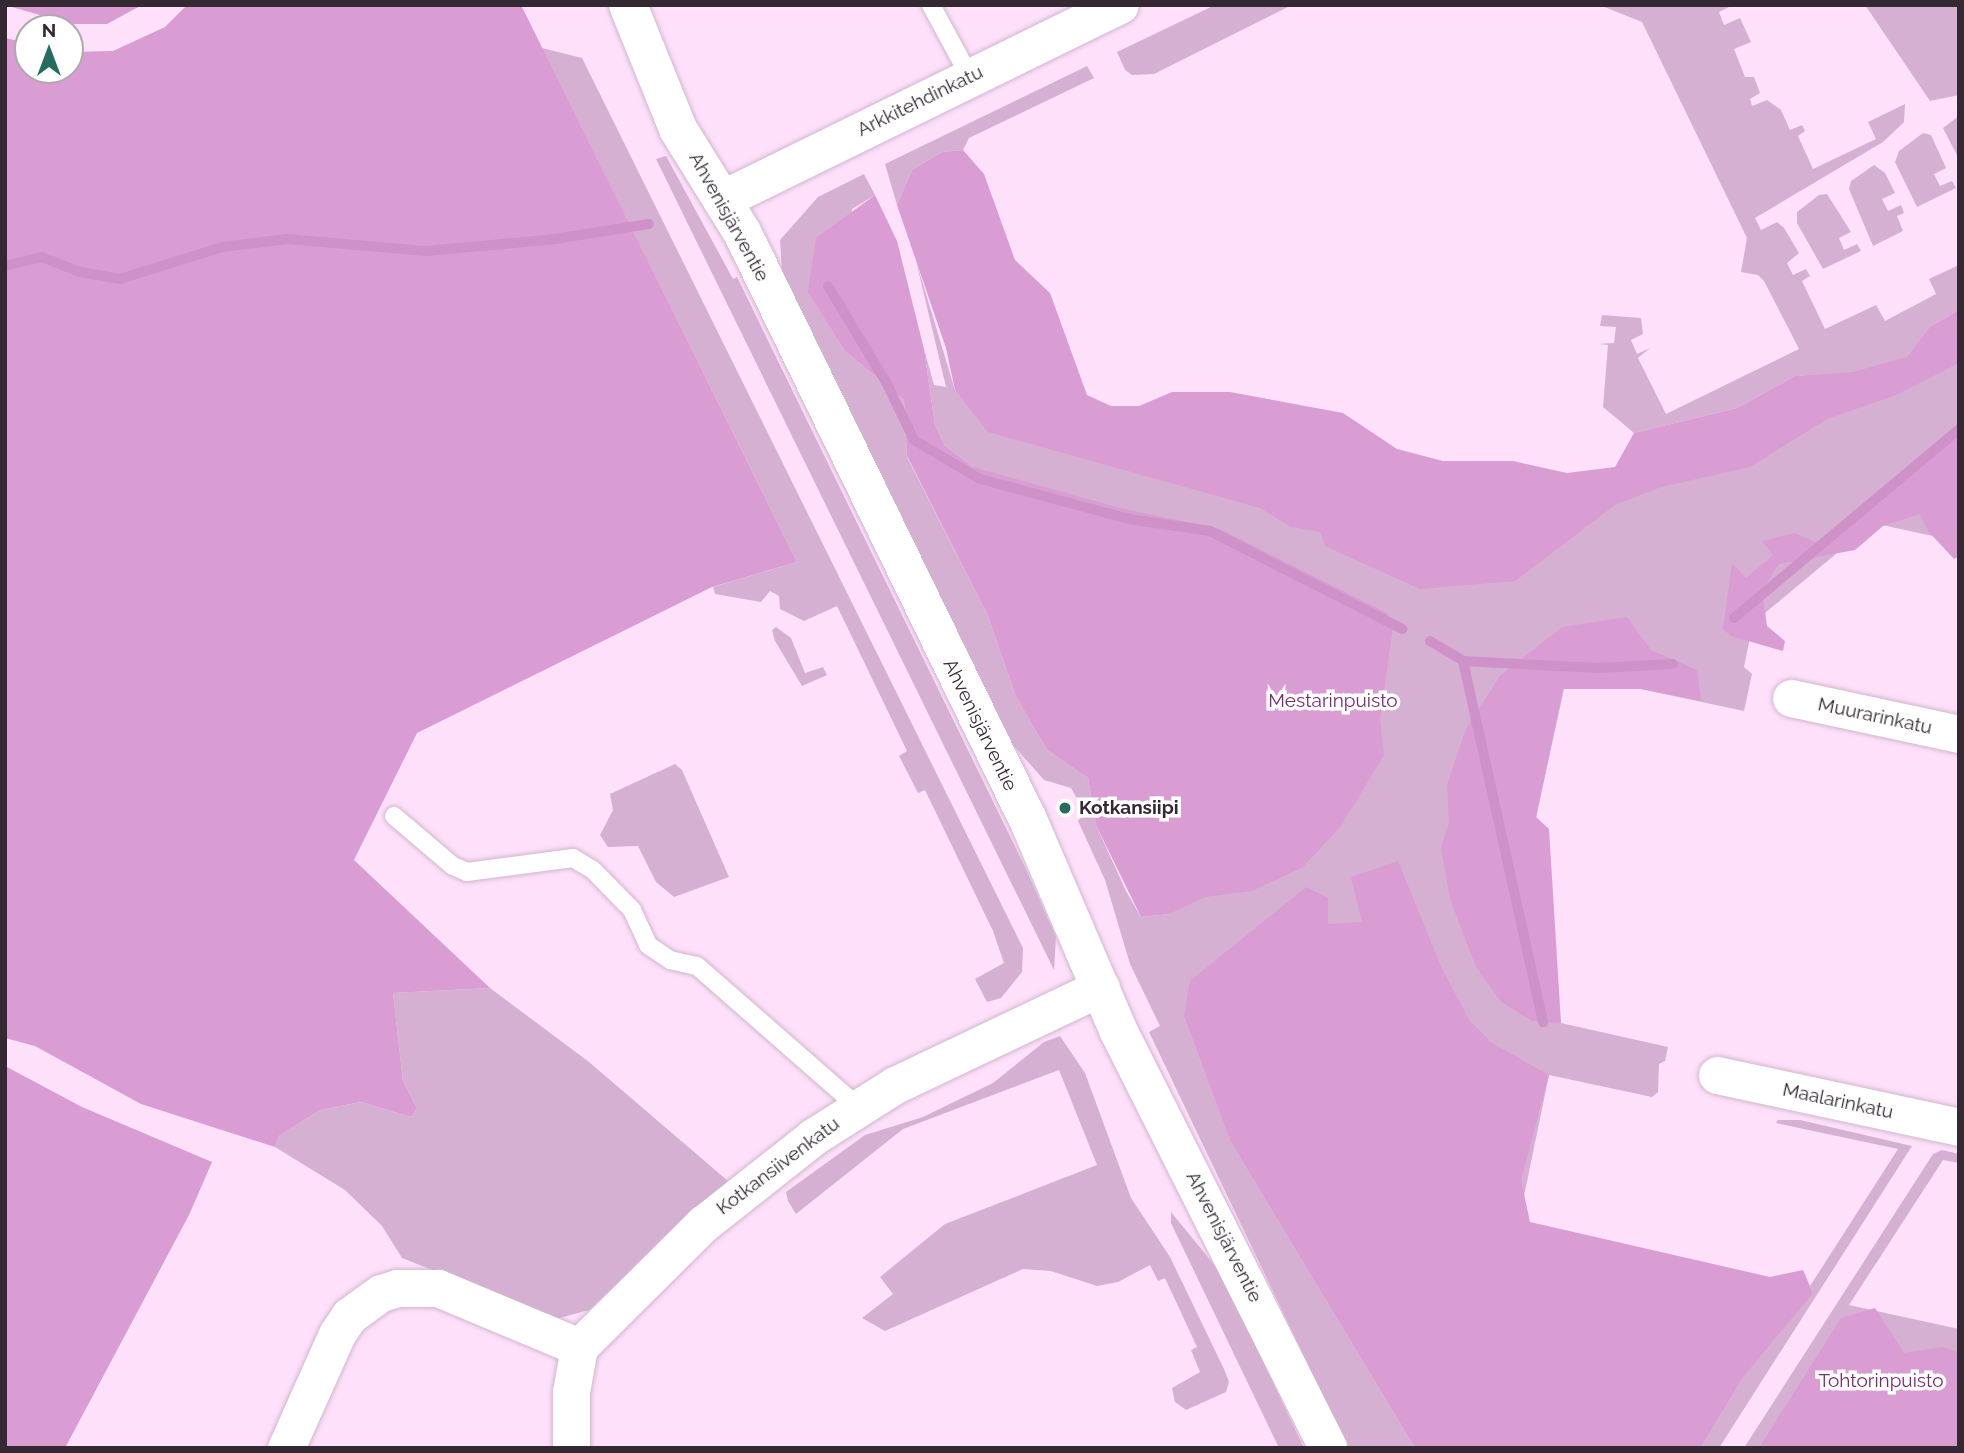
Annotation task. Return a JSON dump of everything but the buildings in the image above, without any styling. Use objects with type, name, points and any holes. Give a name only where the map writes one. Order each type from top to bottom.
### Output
[{"type":"main road","name":"Ahvenisjärventie","points":[[628,5],[678,129],[743,234],[1029,822],[1118,1030],[1328,1448]]},
{"type":"main road","name":"Arkkitehdinkatu","points":[[722,200],[1119,5]]},
{"type":"street","name":"Muurarinkatu","points":[[1791,698],[1959,734]]},
{"type":"street","name":"Kotkansiivenkatu","points":[[579,1347],[703,1224],[813,1137],[858,1107],[943,1059],[1101,986]]},
{"type":"street","name":"Maalarinkatu","points":[[1717,1075],[1954,1116]]},
{"type":"street","points":[[286,1448],[337,1334],[349,1316],[381,1293],[397,1288],[438,1288],[579,1347],[571,1392],[571,1448]]},
{"type":"lane","points":[[931,5],[970,77]]},
{"type":"lane","points":[[394,816],[453,866],[467,872],[573,858],[593,870],[632,910],[648,945],[670,960],[697,966],[858,1107]]},
{"type":"green space","points":[[5,5],[142,5],[107,24],[84,24],[84,14],[36,14]]},
{"type":"green space","points":[[187,5],[521,5],[797,562],[712,587],[417,733],[354,860],[490,988],[393,993],[403,1081],[417,1108],[411,1117],[361,1102],[320,1110],[279,1136],[275,1147],[141,1104],[35,1046],[5,1038],[5,38],[14,40],[14,84],[84,84],[84,52],[113,51],[165,27]]},
{"type":"green space","points":[[1215,5],[1292,5],[1154,74],[1132,75],[1125,70],[1117,52]]},
{"type":"green space","name":"Mestarinpuisto","points":[[1733,5],[1719,12],[1724,25],[1740,18],[1751,42],[1734,49],[1745,77],[1754,77],[1760,93],[1750,99],[1752,106],[1767,100],[1781,110],[1790,130],[1802,125],[1805,131],[1798,136],[1813,169],[1876,139],[1868,122],[1905,104],[1904,122],[1883,142],[1755,218],[1761,230],[1777,222],[1784,228],[1799,253],[1787,263],[1793,275],[1806,269],[1810,276],[1802,281],[1825,329],[1876,305],[1885,321],[1936,294],[1929,279],[1959,265],[1959,310],[1931,326],[1959,321],[1959,533],[1951,540],[1873,523],[1753,623],[1744,667],[1752,674],[1744,711],[1641,689],[1564,689],[1531,841],[1561,1023],[1668,1047],[1665,1061],[1659,1064],[1658,1092],[1652,1097],[1549,1075],[1516,1235],[1813,1293],[1810,1286],[1898,1149],[1776,1123],[1778,1120],[1800,1120],[1912,1146],[1719,1448],[1447,1448],[1184,1017],[1230,1139],[1415,1448],[1348,1448],[1149,1032],[1160,1026],[1130,964],[1105,880],[1078,821],[1085,813],[1071,788],[1044,780],[1005,736],[782,272],[780,240],[818,197],[864,174],[875,195],[852,209],[846,352],[904,400],[907,457],[988,616],[1016,697],[1047,750],[1088,778],[1096,825],[1141,917],[1169,914],[973,467],[945,446],[935,425],[924,349],[934,385],[946,387],[916,261],[955,390],[1547,520],[1850,373],[1795,376],[1737,408],[1634,433],[1603,407],[1608,345],[1598,344],[1614,343],[1616,327],[1600,326],[1602,315],[1641,318],[1643,334],[1631,340],[1637,354],[1650,348],[1638,358],[1666,414],[1799,349],[1764,281],[1758,275],[1741,272],[1747,238],[1642,22],[1602,6]]},
{"type":"green space","points":[[1865,5],[1959,5],[1959,95],[1930,101]]},
{"type":"green space","points":[[542,48],[582,58],[1023,948],[1022,972],[1001,998],[987,1002],[975,979],[1004,963],[993,931],[925,790],[918,793],[899,756],[907,751],[837,606],[804,621],[780,609],[779,596],[770,591],[761,602],[715,594],[713,587],[797,562]]},
{"type":"green space","points":[[1087,66],[1094,78],[969,138],[963,150],[942,152],[912,170],[897,205],[885,164]]},
{"type":"green space","points":[[1959,116],[1959,159],[1943,128]]},
{"type":"green space","points":[[1923,133],[1931,135],[1946,168],[1934,174],[1940,186],[1952,181],[1956,188],[1917,207],[1895,162],[1899,151]]},
{"type":"green space","points":[[963,150],[984,174],[1015,260],[1050,293],[1087,395],[1111,406],[1139,406],[1172,392],[1230,392],[1343,413],[1397,449],[1443,461],[1513,461],[1567,473],[1615,467],[1634,433],[1737,408],[1795,376],[1853,372],[1907,357],[1931,326],[1959,310],[1959,363],[1896,395],[1827,419],[1750,467],[1661,487],[1615,505],[1515,581],[1420,589],[1325,546],[1320,532],[1291,527],[1260,508],[988,432],[955,390],[946,348],[897,205],[912,170],[942,152]]},
{"type":"green space","points":[[666,156],[733,279],[737,277],[1026,869],[1056,937],[1054,970],[656,159]]},
{"type":"green space","points":[[1874,165],[1885,173],[1895,193],[1882,199],[1888,211],[1901,205],[1904,213],[1897,216],[1903,231],[1873,246],[1849,189],[1851,181]]},
{"type":"green space","points":[[1827,194],[1851,232],[1839,238],[1844,250],[1857,244],[1861,251],[1823,269],[1797,223],[1797,212],[1819,195]]},
{"type":"green space","points":[[875,195],[897,241],[924,349],[935,425],[945,446],[973,467],[1120,508],[1220,529],[1387,613],[1393,627],[1380,719],[1384,755],[1341,826],[1303,867],[1252,891],[1205,897],[1169,914],[1141,917],[1096,825],[1088,778],[1047,750],[1016,697],[988,616],[907,456],[904,400],[846,352],[808,292],[816,238]]},
{"type":"green space","points":[[1959,429],[1959,556],[1954,559],[1928,531],[1920,514],[1883,526],[1855,550],[1779,564],[1762,590],[1767,626],[1785,641],[1783,651],[1731,636],[1723,629],[1732,563],[1746,578],[1773,555],[1762,541],[1795,533],[1815,542],[1827,538]]},
{"type":"green space","points":[[1627,617],[1651,650],[1697,670],[1701,701],[1641,689],[1563,689],[1536,817],[1549,829],[1561,1023],[1532,1021],[1501,1002],[1476,967],[1450,899],[1441,848],[1449,822],[1447,785],[1466,729],[1500,676],[1562,627]]},
{"type":"green space","points":[[776,627],[791,638],[805,673],[823,667],[827,675],[802,686],[775,641],[772,630]]},
{"type":"green space","points":[[675,764],[682,770],[729,877],[674,897],[656,882],[638,846],[608,847],[600,835],[613,810],[610,794]]},
{"type":"green space","points":[[1398,861],[1442,969],[1470,1021],[1492,1043],[1549,1075],[1521,1180],[1530,1222],[1770,1277],[1803,1270],[1813,1293],[1743,1377],[1700,1448],[1415,1448],[1230,1140],[1184,1017],[1190,981],[1306,887],[1328,898],[1328,924],[1362,922],[1351,877]]},
{"type":"green space","points":[[490,988],[589,1062],[728,1181],[589,1310],[556,1319],[402,1258],[382,1226],[345,1190],[275,1147],[279,1136],[320,1110],[361,1102],[411,1117],[417,1108],[403,1081],[393,993]]},
{"type":"green space","points":[[1060,1036],[1085,1073],[1131,1198],[1170,1257],[1229,1382],[1226,1392],[1186,1410],[1175,1402],[1172,1388],[1200,1372],[1191,1350],[1197,1347],[1165,1278],[1158,1281],[1150,1265],[1118,1282],[1097,1286],[1051,1271],[1023,1269],[885,1331],[862,1318],[893,1294],[880,1277],[945,1224],[1097,1165],[1059,1070],[903,1129],[796,1214],[788,1201],[786,1192],[865,1135],[923,1117],[993,1083],[1044,1042]]},
{"type":"green space","points":[[5,1066],[82,1107],[212,1162],[189,1215],[65,1448],[5,1448]]},
{"type":"green space","name":"Tohtorinpuisto","points":[[1942,1150],[1959,1154],[1959,1163],[1943,1160],[1849,1305],[1959,1329],[1959,1448],[1744,1448],[1933,1154]]},
{"type":"green space","points":[[1171,1212],[1221,1273],[1304,1448],[1279,1448],[1171,1223]]},
{"type":"green space","name":"Tohtorinpuisto","points":[[1875,1308],[1904,1353],[1942,1347],[1959,1352],[1959,1448],[1759,1448],[1841,1318]]},
{"type":"waterway","points":[[5,266],[42,257],[80,272],[120,279],[222,247],[288,239],[426,251],[548,240],[649,224]]},
{"type":"waterway","points":[[828,286],[886,382],[914,440],[980,479],[1129,519],[1210,531],[1402,629]]},
{"type":"waterway","points":[[1734,618],[1959,429]]},
{"type":"waterway","points":[[1430,641],[1463,661],[1543,1022]]},
{"type":"waterway","points":[[1463,661],[1598,668],[1673,664]]},
{"type":"place","name":"Kotkansiipi","points":[[1065,808]]}]
